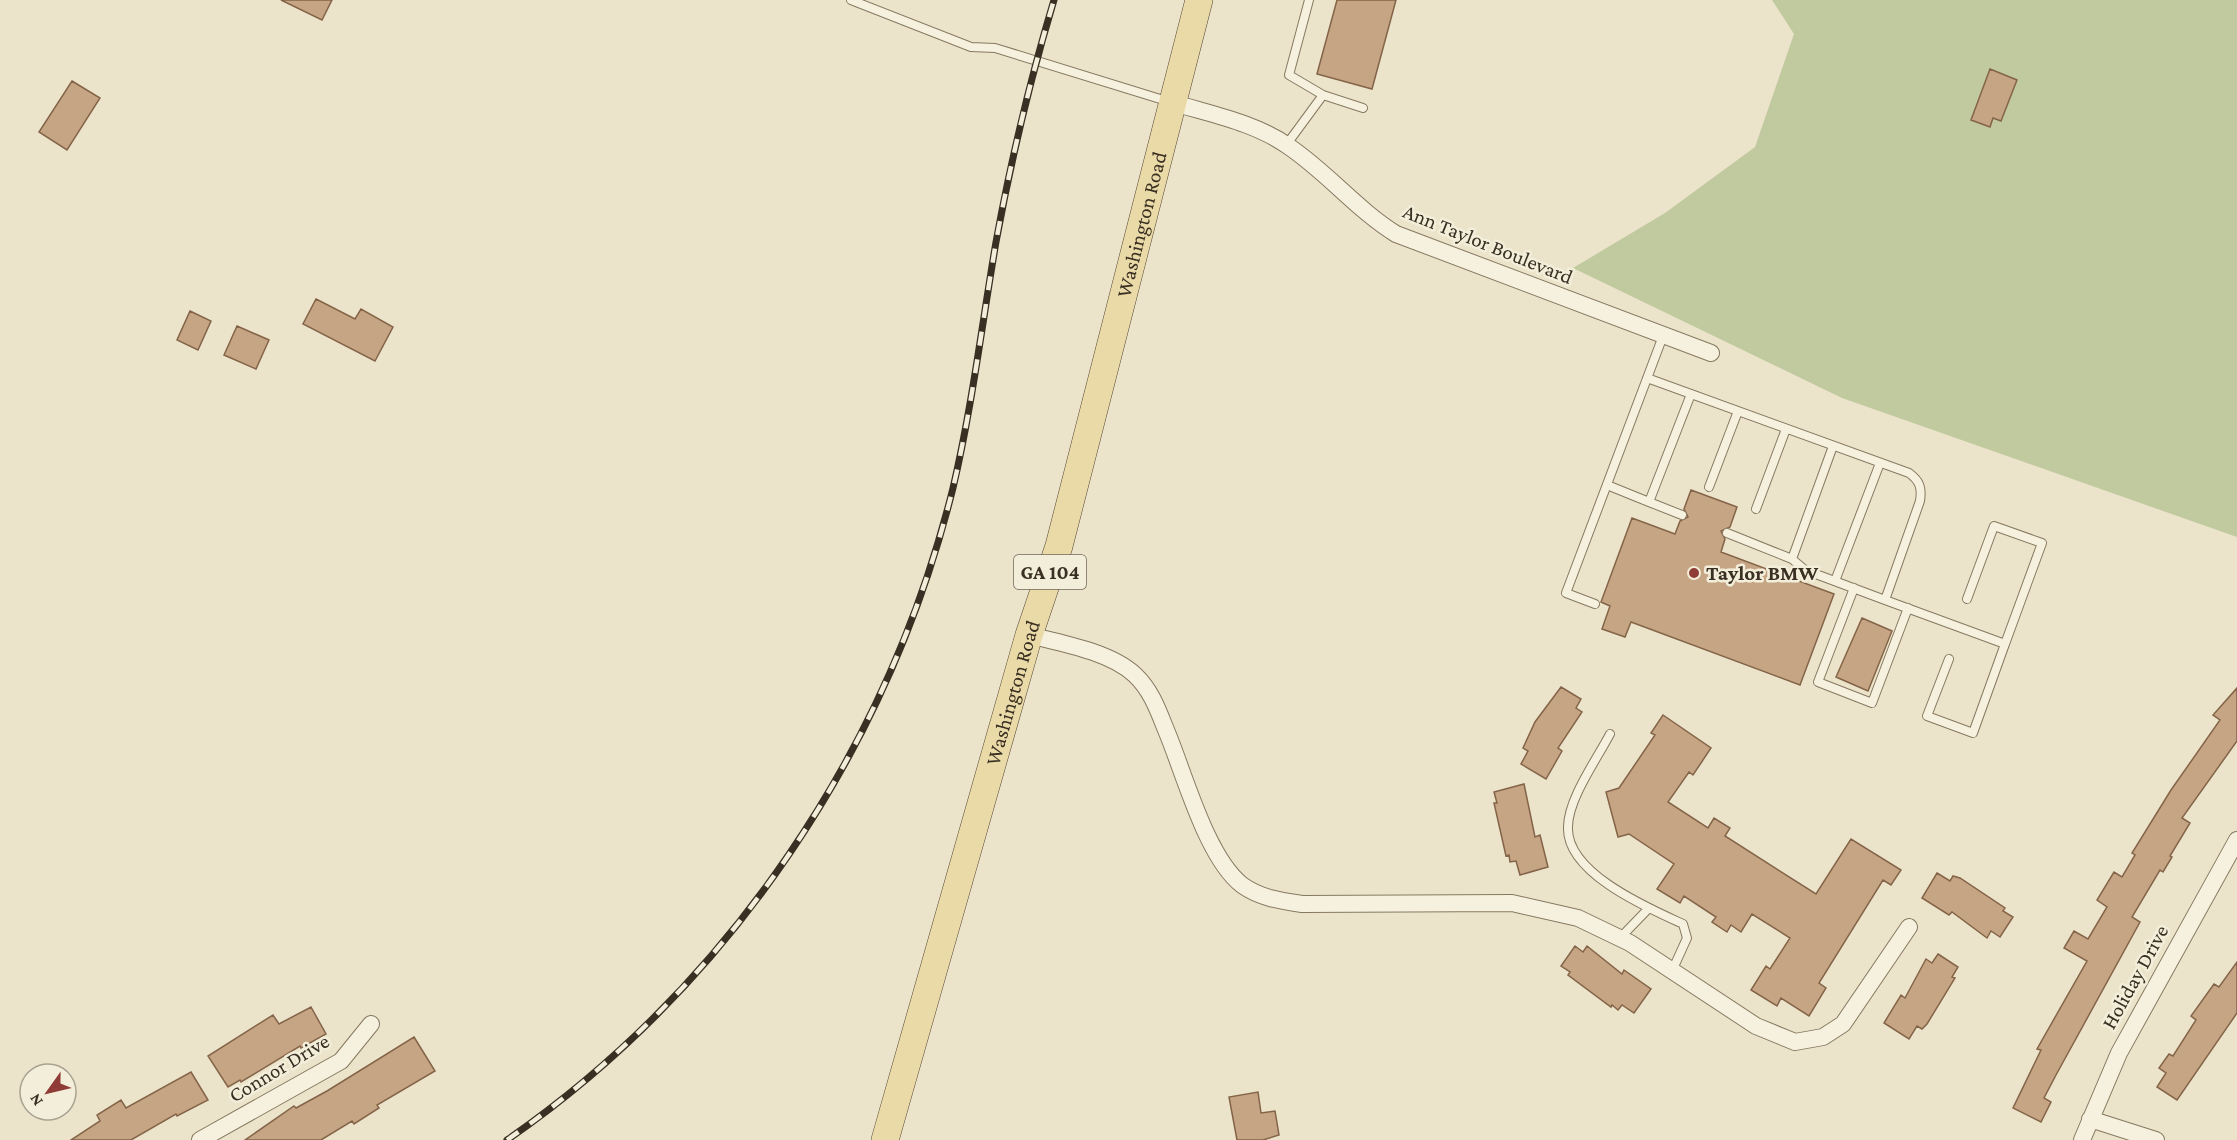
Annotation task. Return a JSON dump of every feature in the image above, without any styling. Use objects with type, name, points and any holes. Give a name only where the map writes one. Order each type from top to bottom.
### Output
[{"type":"main road","name":"Washington Road","points":[[885,1140],[1029,635],[1059,546],[1199,0]]},
{"type":"street","name":"Ann Taylor Boulevard","points":[[1171,102],[1256,129],[1287,144],[1370,218],[1396,234],[1711,353]]},
{"type":"street","points":[[1029,635],[1103,656],[1134,673],[1152,695],[1221,861],[1242,885],[1270,900],[1302,904],[1512,903],[1578,918],[1620,938],[1756,1026],[1795,1042],[1822,1037],[1844,1024],[1909,927]]},
{"type":"street","name":"Holiday Drive","points":[[2082,1140],[2119,1053],[2237,840]]},
{"type":"street","name":"Connor Drive","points":[[200,1140],[341,1061],[371,1024]]},
{"type":"street","points":[[2090,1119],[2156,1140]]},
{"type":"lane","points":[[851,0],[971,47],[995,48],[1171,102]]},
{"type":"lane","points":[[1309,0],[1289,75],[1323,95],[1364,108]]},
{"type":"lane","points":[[1287,144],[1323,95]]},
{"type":"lane","points":[[1595,604],[1566,593],[1663,336]]},
{"type":"lane","points":[[1647,378],[1909,473],[1917,479],[1921,489],[1920,501],[1885,600]]},
{"type":"lane","points":[[1649,502],[1691,394]]},
{"type":"lane","points":[[1709,487],[1738,411]]},
{"type":"lane","points":[[1756,509],[1786,429]]},
{"type":"lane","points":[[1792,559],[1833,446]]},
{"type":"lane","points":[[1835,581],[1880,463]]},
{"type":"lane","points":[[1607,485],[1682,515]]},
{"type":"lane","points":[[1949,659],[1928,716],[1973,733],[2042,543],[1994,525],[1967,598]]},
{"type":"lane","points":[[1727,533],[1792,559],[1805,570],[2005,644]]},
{"type":"lane","points":[[1854,588],[1818,682],[1872,703],[1908,608]]},
{"type":"lane","points":[[1610,734],[1572,805],[1567,828],[1577,857],[1610,886],[1683,924],[1688,938],[1672,971]]},
{"type":"lane","points":[[1620,938],[1649,908]]},
{"type":"green space","points":[[1772,0],[2237,0],[2237,537],[1842,398],[1573,268],[1665,213],[1755,147],[1794,34]]},
{"type":"building","points":[[281,0],[332,0],[322,20]]},
{"type":"building","points":[[1337,0],[1396,0],[1372,89],[1317,74]]},
{"type":"building","points":[[1990,69],[2017,80],[2001,121],[1993,118],[1990,127],[1971,120]]},
{"type":"building","points":[[72,81],[100,98],[67,150],[39,132]]},
{"type":"building","points":[[316,299],[355,319],[361,309],[393,327],[375,361],[303,324]]},
{"type":"building","points":[[190,311],[211,321],[198,350],[177,340]]},
{"type":"building","points":[[237,326],[269,340],[256,369],[224,355]]},
{"type":"building","name":"Taylor BMW","points":[[1691,490],[1737,507],[1730,527],[1721,531],[1725,539],[1721,552],[1834,594],[1800,685],[1631,622],[1625,637],[1602,629],[1610,606],[1601,602],[1632,518],[1675,534],[1680,521],[1688,517],[1684,509]]},
{"type":"building","points":[[1862,618],[1892,631],[1868,691],[1836,677]]},
{"type":"building","points":[[1561,687],[1581,699],[1576,708],[1582,712],[1558,748],[1562,751],[1546,779],[1521,764],[1528,751],[1523,748],[1535,722]]},
{"type":"building","points":[[2237,688],[2237,741],[2182,818],[2190,823],[2163,872],[2160,870],[2132,917],[2140,922],[2044,1098],[2051,1102],[2041,1122],[2013,1108],[2041,1050],[2037,1049],[2087,961],[2064,948],[2074,931],[2088,939],[2107,907],[2097,900],[2114,872],[2122,877],[2135,855],[2132,853],[2171,790],[2220,720],[2213,715]]},
{"type":"building","points":[[1663,715],[1711,748],[1693,775],[1689,772],[1668,802],[1708,828],[1714,818],[1730,828],[1725,836],[1816,894],[1851,839],[1901,870],[1891,885],[1883,880],[1819,983],[1826,988],[1809,1016],[1781,998],[1777,1006],[1751,990],[1766,966],[1770,969],[1790,938],[1752,914],[1741,932],[1731,925],[1727,932],[1712,922],[1716,917],[1684,896],[1680,903],[1657,889],[1674,864],[1629,834],[1618,837],[1606,792],[1619,788],[1655,735],[1651,733]]},
{"type":"building","points":[[1524,784],[1535,837],[1540,835],[1548,867],[1520,875],[1516,861],[1510,862],[1509,855],[1506,856],[1494,803],[1497,803],[1494,792]]},
{"type":"building","points":[[1937,873],[1950,881],[1953,876],[1960,878],[2005,908],[2003,911],[2013,917],[2000,937],[1991,931],[1987,938],[1952,912],[1949,915],[1922,898]]},
{"type":"building","points":[[1575,946],[1583,952],[1587,946],[1622,974],[1624,970],[1651,989],[1634,1013],[1622,1005],[1618,1010],[1612,1005],[1611,1007],[1568,975],[1570,972],[1561,966]]},
{"type":"building","points":[[1938,954],[1958,967],[1952,977],[1955,978],[1927,1024],[1922,1029],[1917,1026],[1909,1039],[1884,1023],[1901,995],[1905,998],[1926,959],[1932,963]]},
{"type":"building","points":[[2237,962],[2237,1013],[2177,1100],[2157,1087],[2166,1073],[2159,1068],[2169,1054],[2173,1056],[2196,1020],[2191,1016],[2214,984],[2219,987]]},
{"type":"building","points":[[311,1007],[326,1034],[301,1048],[300,1046],[241,1082],[240,1080],[228,1087],[208,1056],[273,1015],[279,1024]]},
{"type":"building","points":[[414,1037],[435,1071],[377,1105],[379,1108],[354,1124],[352,1121],[321,1140],[245,1140],[294,1106],[296,1108],[327,1091]]},
{"type":"building","points":[[191,1072],[208,1100],[177,1116],[176,1114],[131,1140],[71,1140],[100,1121],[97,1115],[121,1100],[126,1108]]},
{"type":"building","points":[[1258,1092],[1261,1113],[1275,1111],[1279,1135],[1263,1140],[1237,1140],[1229,1097]]},
{"type":"railway","points":[[507,1140],[587,1079],[661,1010],[729,935],[789,854],[842,769],[887,679],[924,585],[953,488],[966,427],[1008,181],[1029,90],[1054,0]]},
{"type":"place","name":"Taylor BMW","points":[[1694,573]]}]
